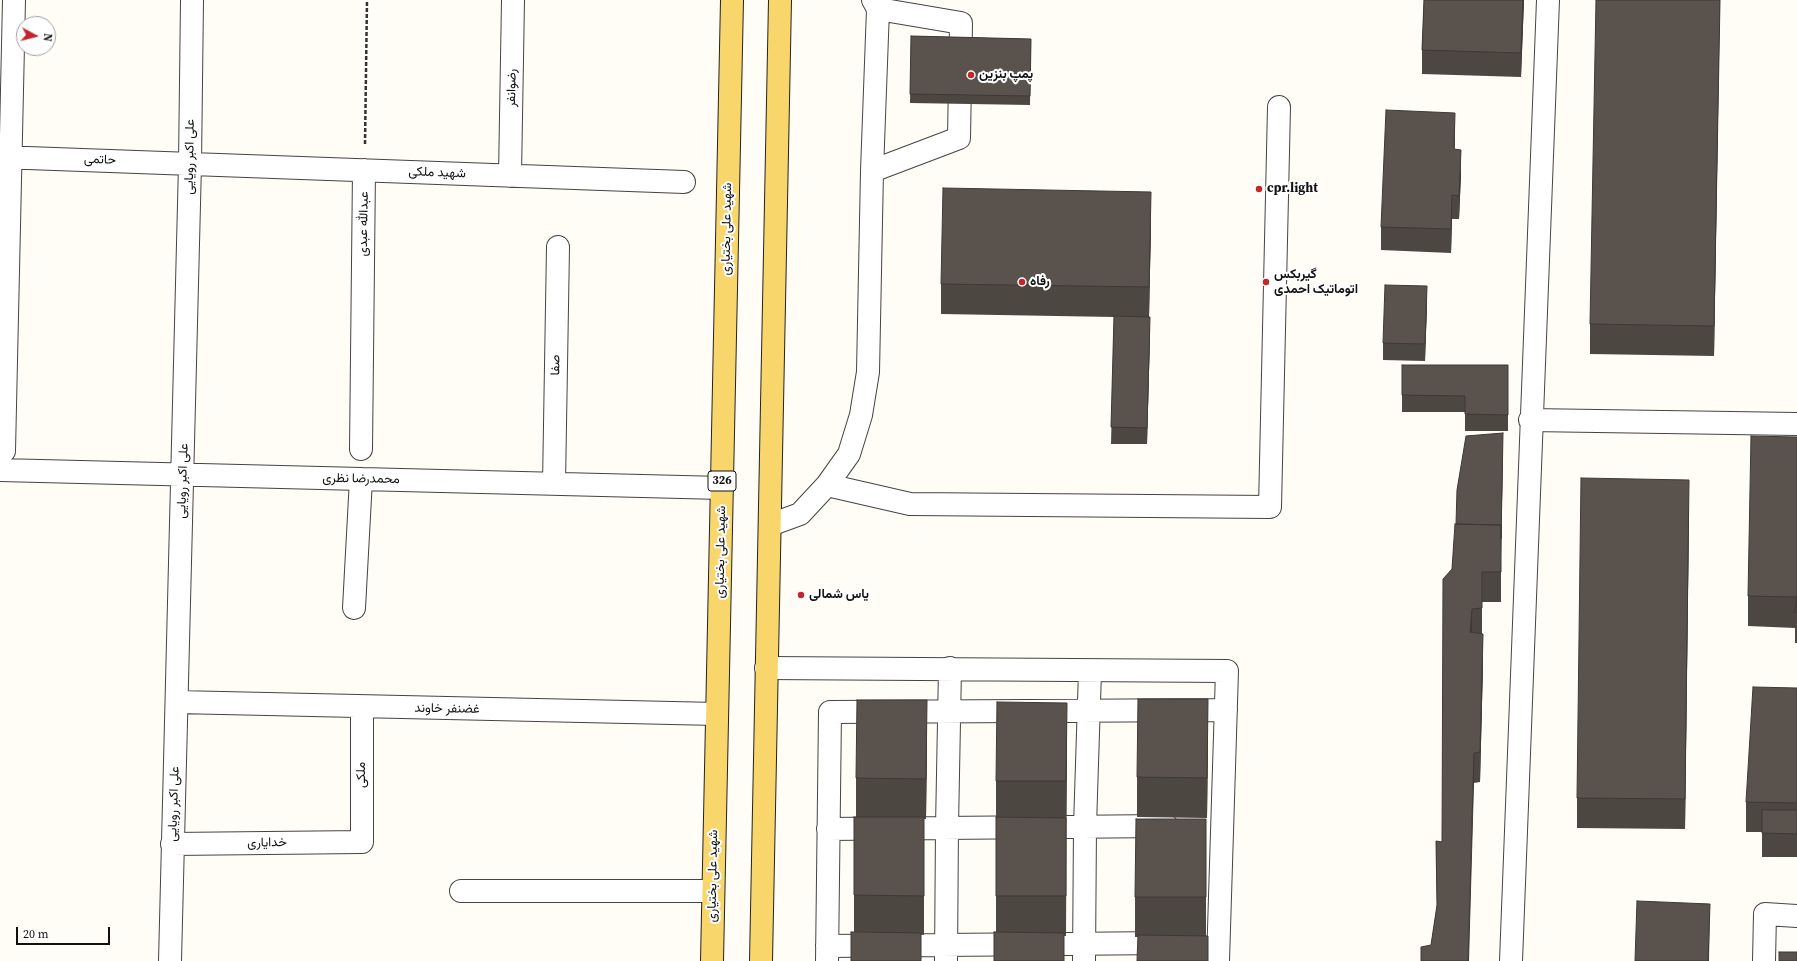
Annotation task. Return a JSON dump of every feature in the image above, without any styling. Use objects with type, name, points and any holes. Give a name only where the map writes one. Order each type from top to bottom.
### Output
[{"type":"main road","name":"شهید علی بختیاری","points":[[712,961],[732,0]]},
{"type":"main road","points":[[761,961],[780,0]]},
{"type":"street","points":[[2,460],[5,157],[14,0]]},
{"type":"street","name":"علی اکبر رویایی","points":[[170,961],[183,475],[192,0]]},
{"type":"street","name":"رضوانفر","points":[[510,176],[513,0]]},
{"type":"street","points":[[1511,961],[1530,420],[1548,0]]},
{"type":"street","points":[[770,525],[800,514],[828,485],[849,454],[861,415],[868,372],[875,5],[961,23],[959,138],[872,171]]},
{"type":"street","points":[[828,485],[910,504],[1270,507],[1279,107]]},
{"type":"street","name":"حاتمی","points":[[5,157],[190,164]]},
{"type":"street","name":"شهید ملکی","points":[[190,164],[684,182]]},
{"type":"street","name":"عبدالله عبدی","points":[[361,449],[364,170]]},
{"type":"street","name":"صفا","points":[[554,484],[558,247]]},
{"type":"street","points":[[1530,420],[1797,424]]},
{"type":"street","name":"محمدرضا نظری","points":[[2,460],[183,475],[722,488]]},
{"type":"street","points":[[354,608],[361,479]]},
{"type":"street","points":[[766,668],[1227,671],[1226,710],[1218,952],[1191,943],[1084,952],[827,953],[830,712],[1226,710]]},
{"type":"street","points":[[946,953],[946,828],[950,668]]},
{"type":"street","points":[[1084,952],[1085,826],[1090,671]]},
{"type":"street","name":"غضنفر خاوند","points":[[176,702],[717,714]]},
{"type":"street","name":"ملکی","points":[[362,707],[362,842]]},
{"type":"street","points":[[828,829],[1222,826]]},
{"type":"street","name":"خدایاری","points":[[172,844],[362,842]]},
{"type":"street","points":[[461,891],[713,891]]},
{"type":"street","points":[[1764,961],[1765,914],[1797,916]]},
{"type":"path","points":[[364,170],[366,0]]},
{"type":"building","points":[[1424,0],[1523,0],[1521,53],[1422,50]]},
{"type":"building","points":[[1596,0],[1720,0],[1714,326],[1590,324]]},
{"type":"building","name":"پمپ بنزین","points":[[911,36],[1031,39],[1030,96],[910,94]]},
{"type":"building","points":[[1386,110],[1455,113],[1454,149],[1461,150],[1459,196],[1452,195],[1451,229],[1381,227]]},
{"type":"building","points":[[943,188],[1151,192],[1149,287],[941,284]]},
{"type":"building","points":[[1385,285],[1427,286],[1425,344],[1383,343]]},
{"type":"building","points":[[1114,316],[1150,317],[1147,428],[1111,427]]},
{"type":"building","points":[[1402,365],[1508,365],[1508,415],[1465,414],[1465,396],[1402,395]]},
{"type":"building","points":[[1503,433],[1501,539],[1501,525],[1456,524],[1457,490],[1466,436]]},
{"type":"building","points":[[1751,436],[1797,437],[1797,597],[1748,596]]},
{"type":"building","points":[[1581,478],[1689,480],[1685,799],[1577,798]]},
{"type":"building","points":[[1455,524],[1501,525],[1501,572],[1482,572],[1482,608],[1472,609],[1470,632],[1483,634],[1480,752],[1474,753],[1468,961],[1421,961],[1421,947],[1431,945],[1437,905],[1436,841],[1442,842],[1443,579],[1452,569]]},
{"type":"building","points":[[1797,597],[1797,613],[1795,612]]},
{"type":"building","points":[[1753,687],[1797,688],[1797,803],[1746,802]]},
{"type":"building","points":[[1138,699],[1208,699],[1207,778],[1137,777]]},
{"type":"building","points":[[857,700],[927,700],[926,779],[856,778]]},
{"type":"building","points":[[997,702],[1067,703],[1066,781],[996,781]]},
{"type":"building","points":[[1762,810],[1797,810],[1797,834],[1762,833]]},
{"type":"building","points":[[854,817],[924,817],[924,896],[854,895]]},
{"type":"building","points":[[996,817],[1066,818],[1066,896],[996,896]]},
{"type":"building","points":[[1136,819],[1206,819],[1206,897],[1135,897]]},
{"type":"building","points":[[1637,901],[1710,904],[1708,961],[1635,961]]},
{"type":"building","points":[[851,932],[921,933],[921,961],[851,961]]},
{"type":"building","points":[[994,932],[1064,933],[1064,961],[994,961]]},
{"type":"building","points":[[1138,935],[1208,936],[1208,961],[1137,961]]},
{"type":"building","points":[[1779,952],[1797,952],[1797,961],[1779,961]]},
{"type":"place","name":"پمپ بنزین","points":[[971,75]]},
{"type":"place","name":"cpr.light","points":[[1259,189]]},
{"type":"place","name":"رفاه","points":[[1022,282]]},
{"type":"place","name":"گیربکس اتوماتیک احمدی","points":[[1266,282]]},
{"type":"place","name":"یاس شمالی","points":[[801,595]]}]
